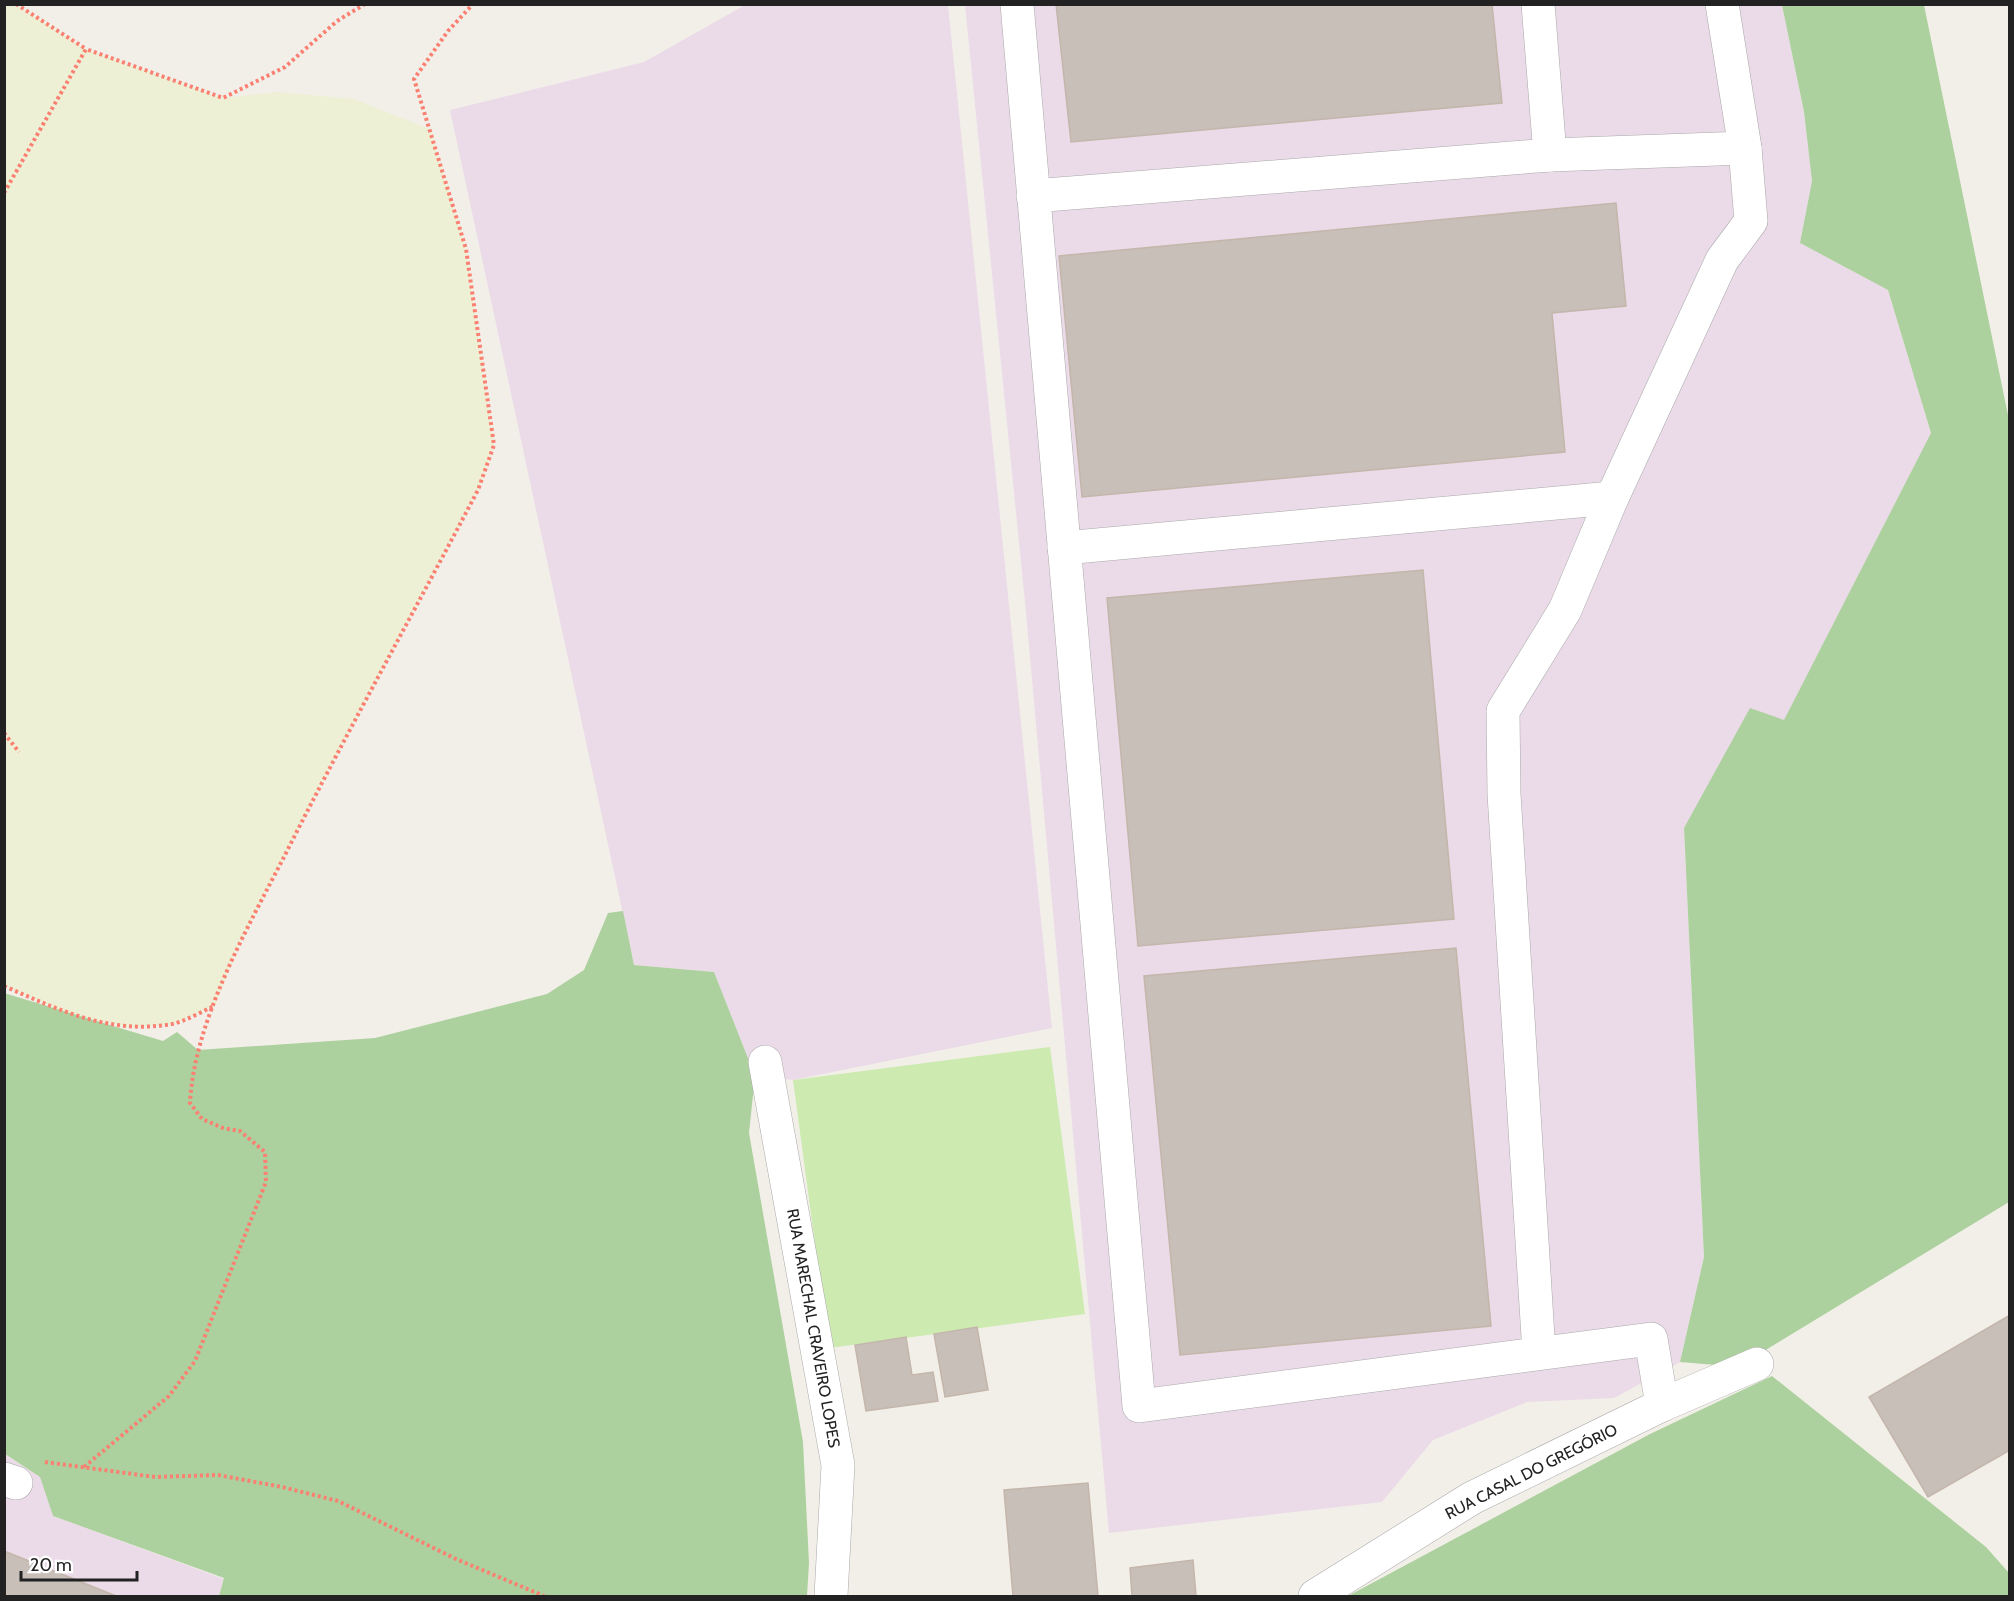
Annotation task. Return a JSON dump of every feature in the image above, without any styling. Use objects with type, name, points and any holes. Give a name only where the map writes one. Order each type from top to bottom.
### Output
[{"type":"street","points":[[1017,4],[1138,1406],[1651,1339],[1662,1405]]},
{"type":"street","points":[[1538,4],[1550,155]]},
{"type":"street","points":[[1539,1353],[1504,794],[1503,711],[1565,610],[1612,498],[1722,260],[1751,221],[1745,148],[1722,4]]},
{"type":"street","points":[[1033,196],[1550,155],[1745,148]]},
{"type":"street","points":[[1064,548],[1612,498]]},
{"type":"street","name":"RUA MARECHAL CRAVEIRO LOPES","points":[[765,1062],[838,1465],[831,1596]]},
{"type":"street","name":"RUA CASAL DO GREGÓRIO","points":[[1315,1596],[1473,1498],[1662,1405],[1757,1364]]},
{"type":"path","points":[[16,4],[86,49],[223,98],[285,67],[337,21],[365,4]]},
{"type":"path","points":[[84,1467],[169,1396],[195,1361],[266,1182],[265,1152],[240,1131],[223,1128],[202,1119],[190,1103],[191,1079],[198,1050],[238,947],[315,796],[478,490],[494,445],[466,249],[414,80],[448,31],[473,4]]},
{"type":"path","points":[[4,193],[86,49]]},
{"type":"path","points":[[4,733],[19,752]]},
{"type":"path","points":[[4,986],[70,1015],[130,1028],[174,1024],[215,1006]]},
{"type":"path","points":[[21,1477],[44,1461],[155,1477],[218,1475],[338,1501],[456,1559],[544,1596]]},
{"type":"shaded area","points":[[745,5],[948,5],[1052,1028],[793,1080],[755,1076],[714,972],[634,965],[450,110],[644,62]]},
{"type":"shaded area","points":[[965,5],[1782,5],[1804,112],[1812,181],[1800,243],[1888,290],[1931,433],[1784,721],[1684,828],[1704,1257],[1680,1362],[1614,1398],[1527,1402],[1433,1440],[1382,1502],[1109,1533],[1025,602]]},
{"type":"shaded area","points":[[4,1454],[40,1477],[53,1516],[224,1579],[219,1596],[5,1596]]},
{"type":"green space","points":[[16,4],[86,49],[223,98],[277,92],[354,99],[430,129],[466,249],[494,445],[478,490],[315,796],[238,947],[215,1006],[174,1024],[130,1028],[70,1015],[5,986],[4,5]]},
{"type":"green space","points":[[1782,5],[1924,5],[2009,420],[2009,1202],[1751,1359],[1716,1365],[1680,1362],[1704,1257],[1684,828],[1750,708],[1784,720],[1931,433],[1888,290],[1800,243],[1812,181],[1804,112]]},
{"type":"green space","points":[[623,911],[634,965],[714,972],[755,1076],[749,1133],[803,1442],[809,1563],[807,1596],[219,1596],[224,1578],[53,1516],[40,1477],[5,1454],[4,993],[163,1041],[177,1032],[198,1050],[375,1038],[547,994],[584,970],[608,913]]},
{"type":"green space","points":[[1050,1047],[1085,1314],[829,1348],[793,1080]]},
{"type":"green space","points":[[1772,1376],[1986,1547],[2009,1573],[2009,1596],[1348,1596],[1650,1434]]},
{"type":"building","points":[[1056,4],[1492,4],[1502,103],[1071,142]]},
{"type":"building","points":[[1616,203],[1626,306],[1552,313],[1565,452],[1082,497],[1059,256]]},
{"type":"building","points":[[1423,570],[1454,919],[1138,946],[1107,598]]},
{"type":"building","points":[[1456,948],[1491,1326],[1180,1355],[1144,976]]},
{"type":"building","points":[[2010,1315],[2010,1450],[1928,1497],[1869,1397]]},
{"type":"building","points":[[977,1327],[988,1390],[945,1397],[934,1334]]},
{"type":"building","points":[[906,1337],[912,1375],[933,1372],[938,1401],[866,1411],[855,1345]]},
{"type":"building","points":[[1088,1483],[1098,1596],[1013,1596],[1004,1490]]},
{"type":"building","points":[[4,1551],[116,1596],[4,1596]]},
{"type":"building","points":[[1193,1560],[1196,1596],[1132,1596],[1130,1568]]}]
